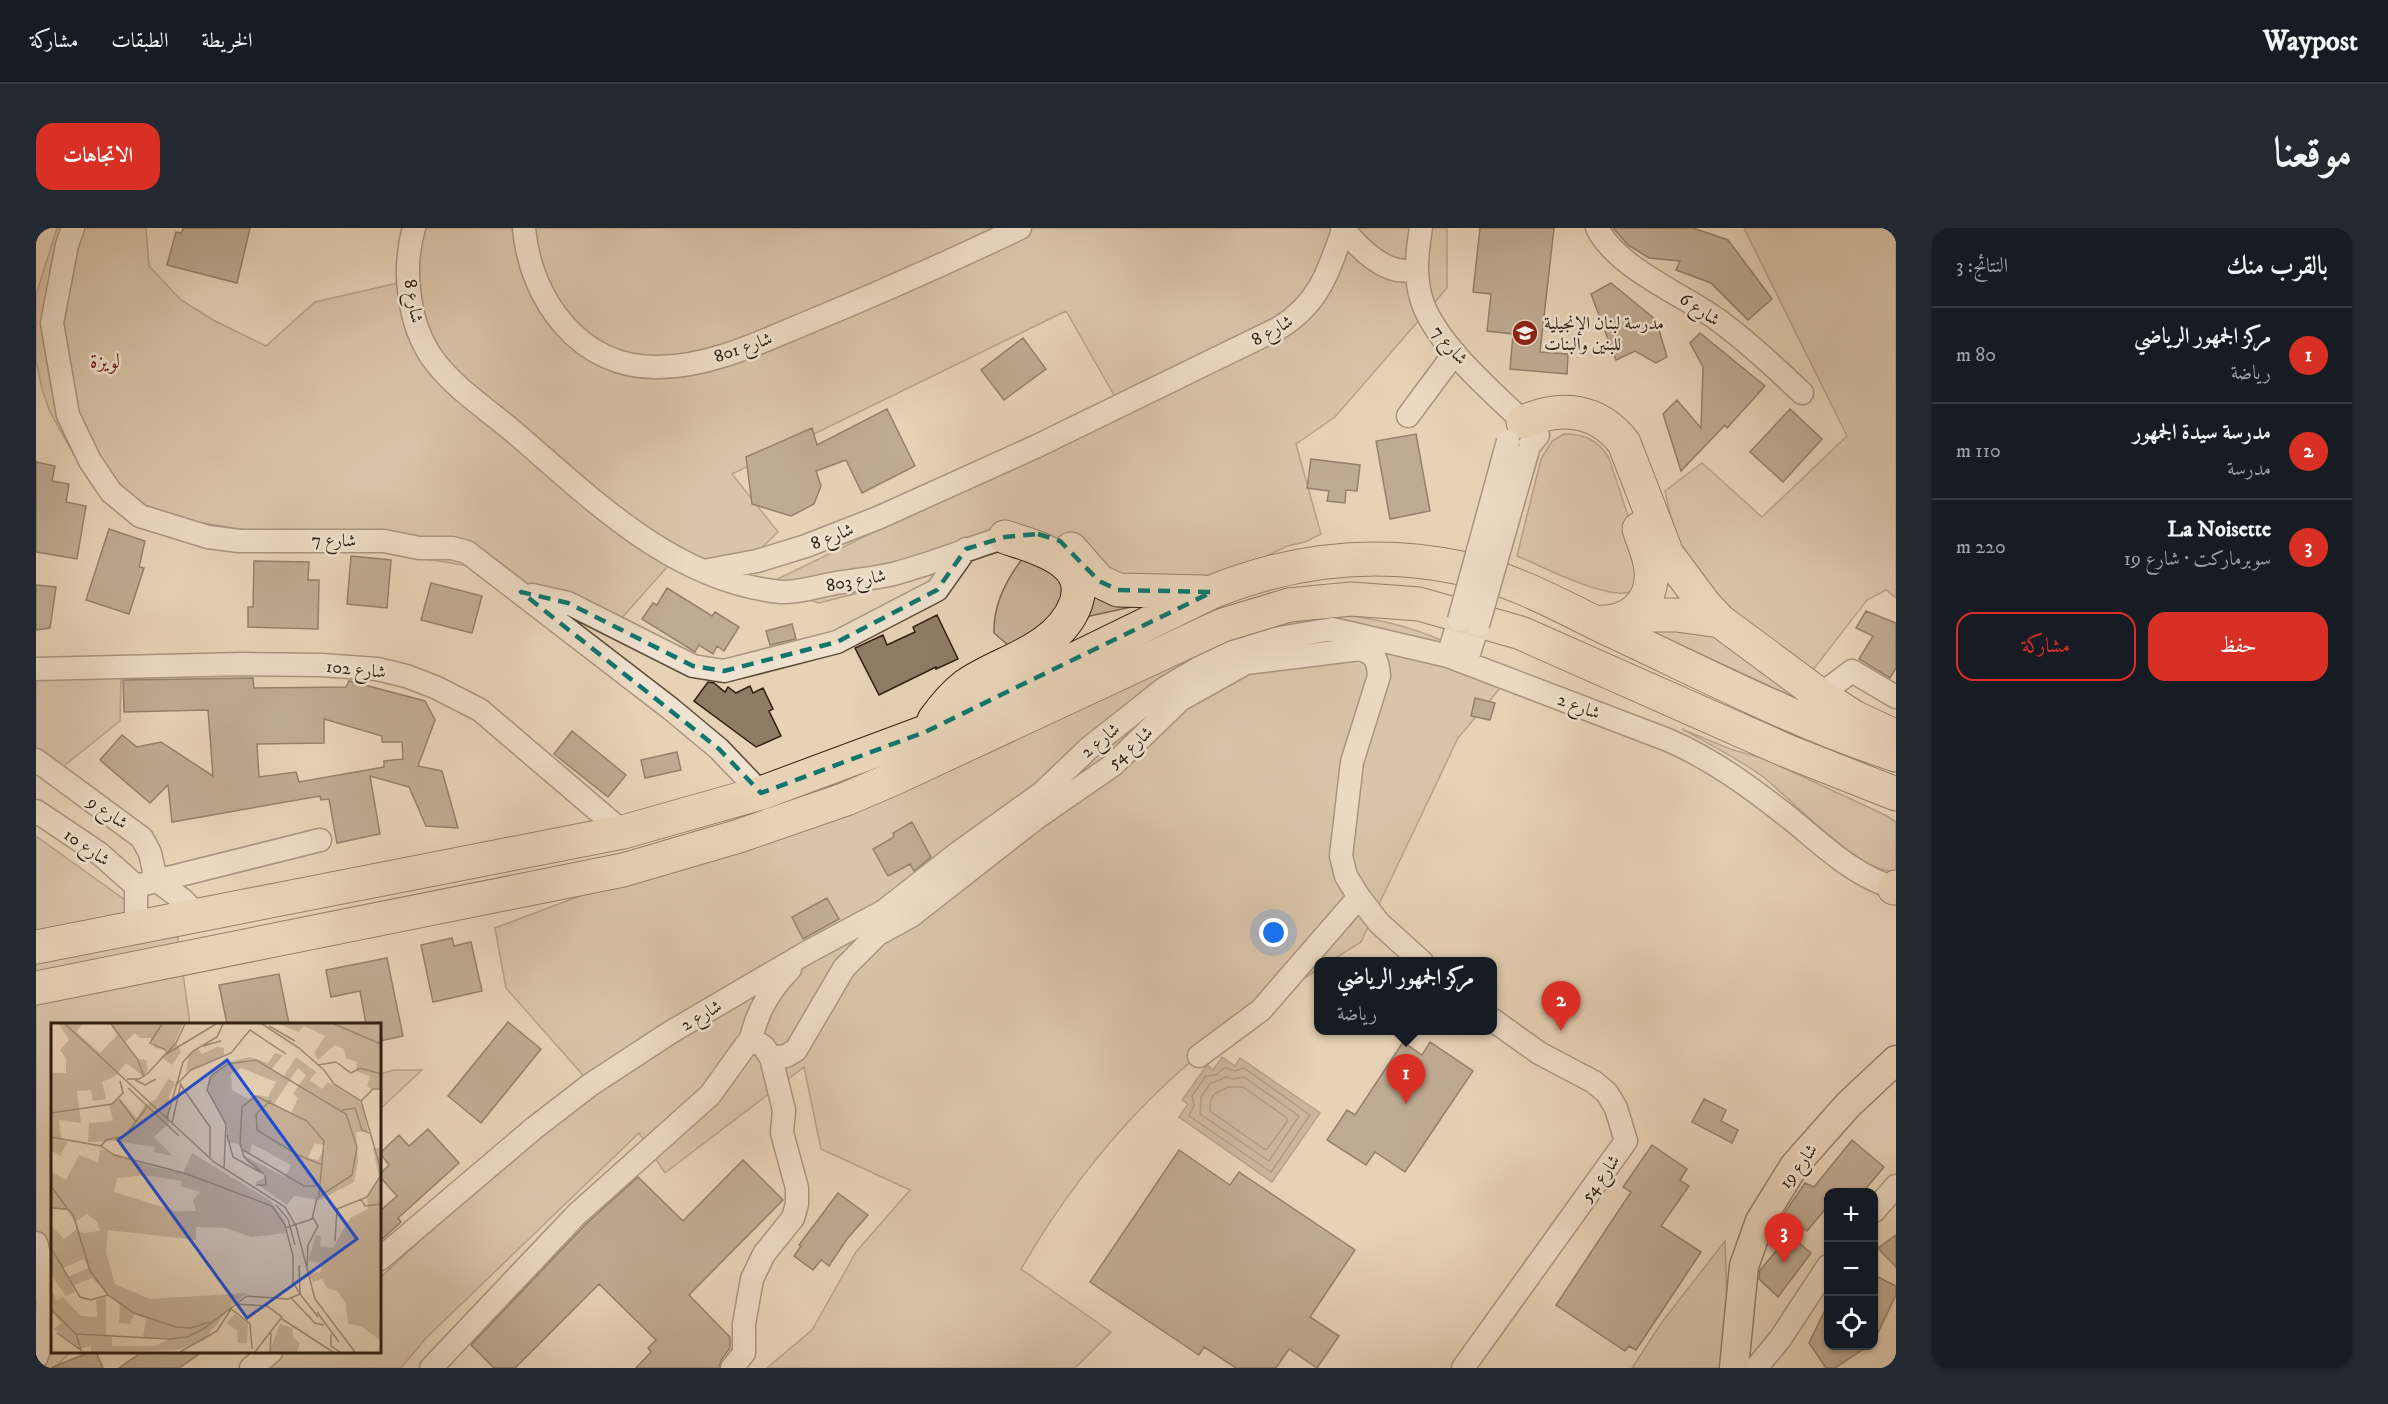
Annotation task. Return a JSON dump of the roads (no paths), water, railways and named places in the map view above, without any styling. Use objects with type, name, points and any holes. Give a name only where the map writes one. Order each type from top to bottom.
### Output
[{"type":"highway","points":[[1524,438],[1548,412],[1588,414],[1616,431],[1624,443],[1667,554],[1693,591],[1720,621],[1820,695],[1854,717],[1896,736]]},
{"type":"highway","points":[[1524,438],[1557,427],[1577,427],[1596,436],[1613,454],[1651,567],[1652,577],[1647,596],[1632,615]]},
{"type":"highway","points":[[1005,537],[1038,534],[1060,541],[1080,558],[1090,573],[1099,581],[1118,590],[1212,592]]},
{"type":"highway","points":[[925,732],[949,698],[988,672],[1046,642],[1067,622],[1072,612],[1077,598],[1077,583],[1074,573],[1066,564],[1043,550],[1005,537]]},
{"type":"highway","points":[[36,947],[623,832],[761,793],[925,732],[1212,592],[1248,577],[1291,566],[1361,558],[1394,559],[1464,569],[1510,582],[1750,696],[1858,743],[1896,755]]},
{"type":"highway","points":[[36,988],[623,870],[665,859],[798,817],[846,799],[1223,625],[1255,614],[1300,604],[1352,599],[1419,603],[1521,633],[1787,751],[1896,794]]},
{"type":"highway","points":[[1594,622],[1615,621],[1632,615],[1677,615],[1720,621]]},
{"type":"highway","points":[[1787,751],[1896,812]]},
{"type":"main road","name":"شارع 19","points":[[1734,1368],[1744,1266],[1760,1221],[1794,1166],[1848,1106],[1896,1060]]},
{"type":"street","name":"شارع 7","points":[[73,228],[67,245],[52,323],[68,416],[80,443],[111,492],[140,516],[186,532],[239,541],[384,541],[419,548],[458,549],[476,557],[703,735],[736,765],[761,793]]},
{"type":"street","name":"شارع 8","points":[[414,228],[409,262],[413,312],[417,327],[432,358],[445,373],[632,531],[669,554],[704,571],[757,561],[880,517],[1035,447],[1279,328],[1297,317],[1311,300],[1333,261],[1343,229],[1366,253],[1380,262],[1396,270],[1416,271]]},
{"type":"street","name":"شارع 801","points":[[524,228],[525,244],[535,280],[555,314],[566,327],[580,340],[610,359],[639,367],[659,368],[730,354],[886,291],[1020,228]]},
{"type":"street","name":"شارع 7","points":[[1421,228],[1416,271],[1421,299],[1429,320],[1454,354],[1524,438]]},
{"type":"street","name":"شارع 6","points":[[1597,228],[1610,248],[1631,265],[1716,319],[1752,347],[1802,393]]},
{"type":"street","points":[[36,304],[52,323]]},
{"type":"street","points":[[1408,416],[1454,354]]},
{"type":"street","points":[[1457,659],[1524,438]]},
{"type":"street","name":"شارع 803","points":[[704,571],[762,589],[785,592],[891,574],[1005,537]]},
{"type":"street","points":[[521,592],[568,603],[693,666],[724,671],[837,642],[938,590],[966,549]]},
{"type":"street","name":"شارع 2","points":[[381,1258],[533,1129],[590,1085],[671,1032],[806,953],[884,911],[958,853],[1042,793],[1089,748],[1165,688],[1216,660],[1255,644],[1332,629],[1457,659],[1694,751],[1748,786],[1861,873],[1877,882],[1896,887]]},
{"type":"street","name":"شارع 54","points":[[771,1058],[786,1056],[796,1050],[844,968],[878,934],[911,916],[1035,819],[1113,765],[1180,700],[1246,663],[1360,649],[1370,652],[1378,665],[1379,676],[1352,762],[1341,856],[1346,876],[1359,897],[1379,923],[1416,957]]},
{"type":"street","name":"شارع 102","points":[[36,669],[243,664],[321,665],[377,669],[406,676],[435,687],[480,710],[623,832]]},
{"type":"street","points":[[1820,695],[1852,671],[1896,696]]},
{"type":"street","name":"شارع 9","points":[[36,760],[142,838],[150,854],[136,927]]},
{"type":"street","name":"شارع 10","points":[[36,811],[146,883],[183,900],[197,915]]},
{"type":"street","points":[[146,883],[320,840]]},
{"type":"street","points":[[1199,1056],[1261,1010],[1359,897]]},
{"type":"street","points":[[431,1368],[577,1214],[710,1095],[751,1038],[757,1015],[773,987],[806,953]]},
{"type":"street","name":"شارع 54","points":[[1463,1368],[1626,1141],[1616,1108],[1606,1093],[1594,1082],[1539,1053],[1497,1023]]},
{"type":"street","points":[[732,1368],[744,1353],[744,1324],[752,1279],[764,1254],[793,1218],[797,1204],[797,1188],[782,1133],[783,1110],[771,1058],[764,1047],[751,1038]]},
{"type":"street","points":[[1878,1206],[1896,1186]]},
{"type":"street","points":[[36,1243],[46,1279],[48,1298],[45,1331],[36,1358]]},
{"type":"street","points":[[1756,1368],[1780,1339],[1824,1272]]},
{"type":"street","points":[[251,1368],[270,1353]]},
{"type":"water","points":[[1222,1057],[1235,1066],[1240,1058],[1320,1113],[1272,1182],[1179,1117],[1188,1104],[1182,1100],[1207,1065],[1213,1070]]},
{"type":"place","name":"مدرسة لبنان الإنجيلية للبنين والبنات","points":[[1525,333]]},
{"type":"place","name":"مدرسة سيدة الجمهور","points":[[1561,1031]]},
{"type":"place","name":"مركز الجمهور الرياضي","points":[[1406,1104]]},
{"type":"place","name":"La Noisette","points":[[1784,1263]]},
{"type":"district","name":"لويزة","points":[[105,361]]}]
